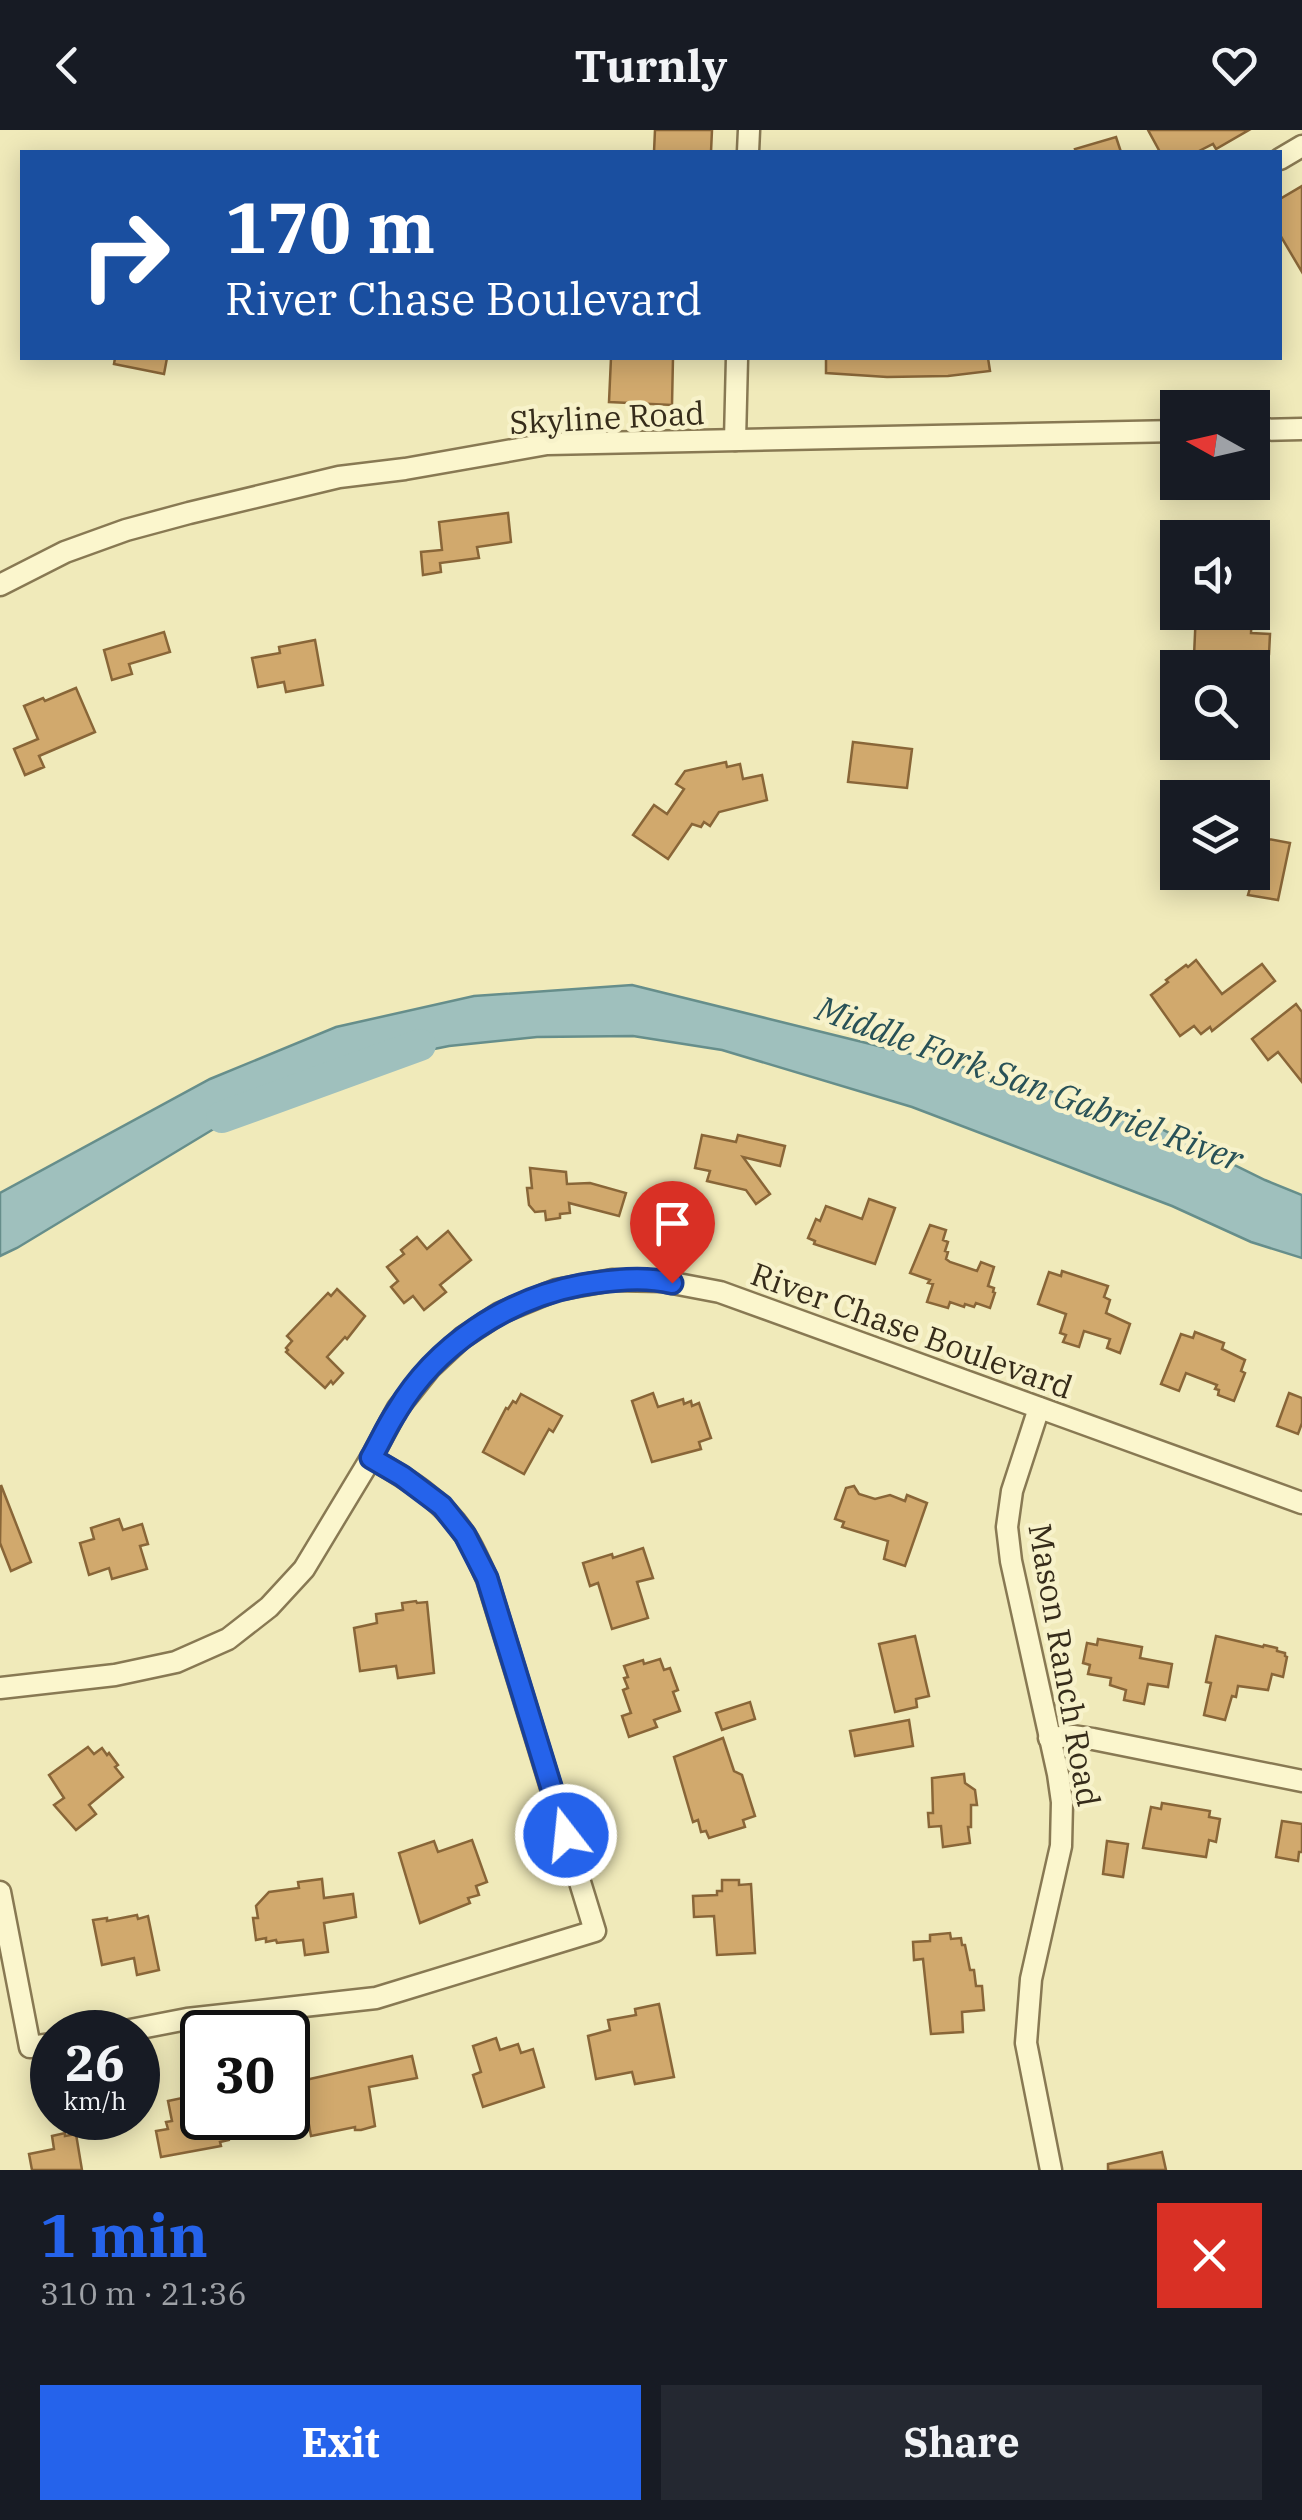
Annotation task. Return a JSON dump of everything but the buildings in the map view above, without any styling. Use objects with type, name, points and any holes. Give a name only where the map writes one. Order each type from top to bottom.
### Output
[{"type":"street","points":[[735,440],[738,360]]},
{"type":"street","points":[[1270,430],[1302,429]]},
{"type":"street","name":"Skyline Road","points":[[0,584],[65,552],[126,530],[339,476],[405,470],[546,444],[1160,431]]},
{"type":"street","name":"River Chase Boulevard","points":[[0,1688],[130,1672],[176,1662],[228,1639],[269,1607],[304,1569],[398,1408],[430,1368],[462,1338],[500,1313],[556,1290],[612,1280],[662,1280],[720,1292],[1302,1503]]},
{"type":"street","name":"Mason Ranch Road","points":[[1039,1408],[1012,1491],[1007,1527],[1062,1802],[1061,1846],[1031,1979],[1026,2044],[1051,2170]]},
{"type":"street","points":[[160,2024],[376,1998],[595,1931],[487,1578],[465,1535],[442,1506],[371,1458]]},
{"type":"street","points":[[1049,1738],[1094,1739],[1302,1781]]},
{"type":"street","points":[[0,1892],[30,2047]]},
{"type":"water","points":[[632,985],[1012,1079],[1149,1123],[1302,1195],[1302,1258],[1251,1242],[1172,1206],[912,1107],[722,1050],[633,1036],[537,1037],[449,1046],[335,1069],[250,1107],[0,1256],[0,1193],[210,1079],[336,1027],[474,996]]},
{"type":"waterway","name":"Middle Fork San Gabriel River","points":[[222,1117],[420,1045]]},
{"type":"route","points":[[566,1835],[487,1578],[465,1535],[442,1506],[371,1458],[398,1408],[430,1368],[462,1338],[500,1313],[556,1290],[612,1280],[672,1283]]}]
